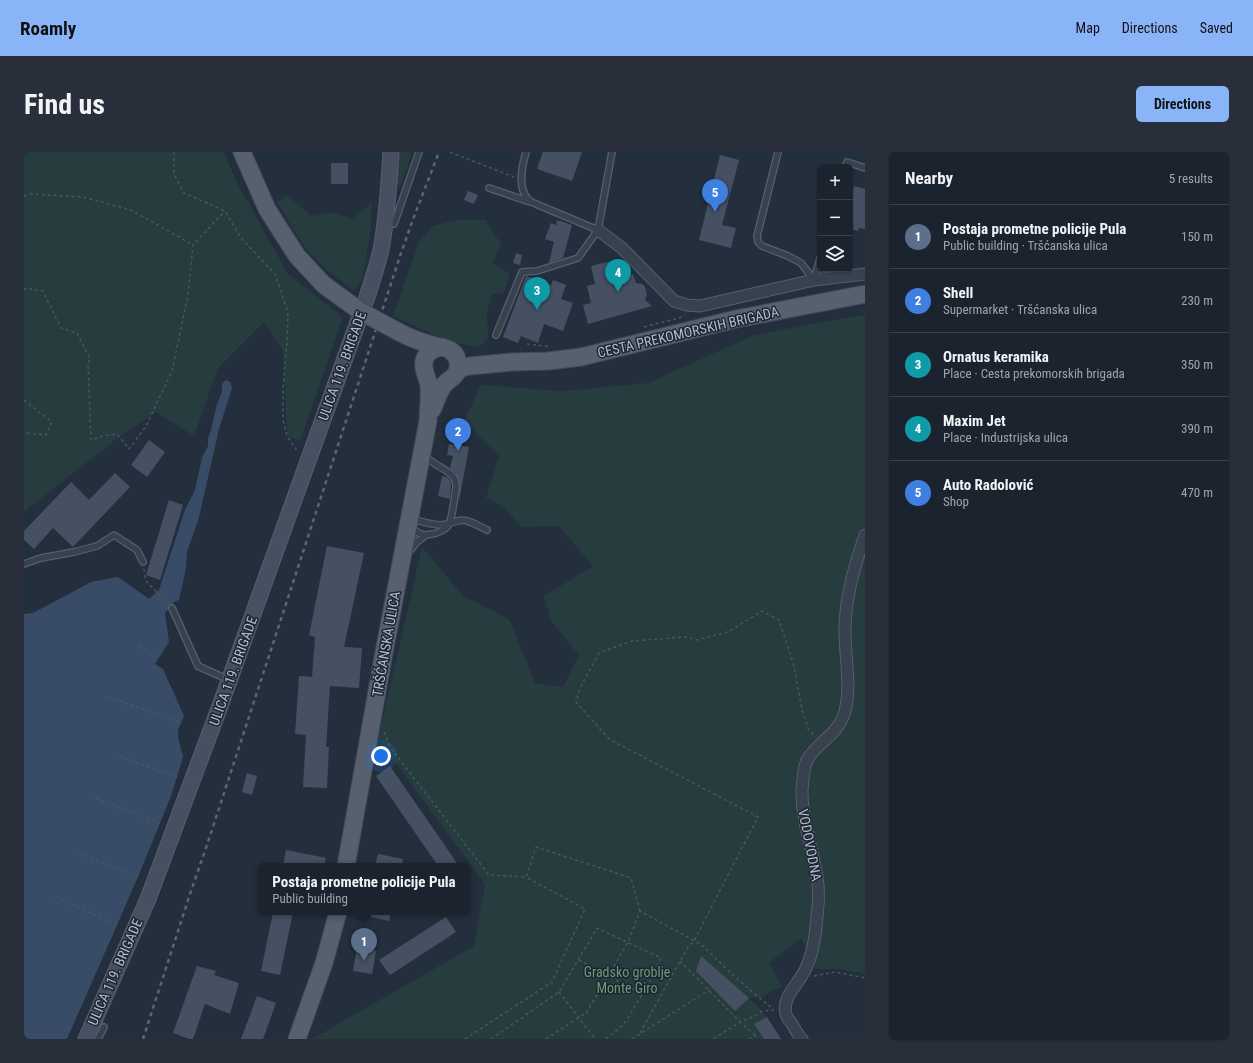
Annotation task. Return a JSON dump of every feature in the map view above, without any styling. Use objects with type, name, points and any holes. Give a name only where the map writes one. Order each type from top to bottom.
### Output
[{"type":"main road","points":[[242,152],[267,209],[297,256],[324,284],[360,311],[399,332],[416,350],[429,377],[437,381],[452,376]]},
{"type":"main road","name":"ULICA 119. BRIGADE","points":[[86,1039],[148,899],[229,680],[367,297],[395,201],[391,152]]},
{"type":"main road","name":"CESTA PREKOMORSKIH BRIGADA","points":[[452,376],[461,368],[470,366],[511,362],[548,361],[581,357],[736,319],[865,294]]},
{"type":"main road","name":"CESTA PREKOMORSKIH BRIGADA","points":[[399,332],[428,344],[470,356],[511,362]]},
{"type":"main road","points":[[435,348],[447,349],[456,355],[458,362],[452,376],[440,390],[428,421],[429,391],[425,368],[428,352],[435,348]]},
{"type":"main road","name":"TRŠĆANSKA ULICA","points":[[347,863],[428,421]]},
{"type":"main road","points":[[297,1039],[324,963],[337,915]]},
{"type":"street","points":[[598,230],[622,248],[674,301],[687,305],[700,306],[814,280],[865,274]]},
{"type":"street","name":"VODOVODNA","points":[[786,1015],[787,999],[806,969],[812,950],[819,897],[818,880],[805,828],[802,806],[804,772],[807,761],[839,725],[846,710],[848,681],[845,626],[848,594],[865,535]]},
{"type":"street","points":[[786,1015],[802,1039]]},
{"type":"lane","points":[[394,224],[395,201],[419,152]]},
{"type":"lane","points":[[526,152],[522,180],[523,190],[528,199],[536,204]]},
{"type":"lane","points":[[496,335],[522,272],[537,271],[578,258],[598,230],[612,152]]},
{"type":"lane","points":[[778,152],[757,236],[758,242],[762,246],[788,256],[800,263],[814,280]]},
{"type":"lane","points":[[853,164],[865,168]]},
{"type":"lane","points":[[489,188],[536,204],[598,230]]},
{"type":"lane","points":[[814,280],[817,269]]},
{"type":"lane","points":[[422,449],[430,460],[452,474],[456,481],[449,524]]},
{"type":"lane","points":[[409,518],[429,523],[449,524]]},
{"type":"lane","points":[[409,518],[415,531],[419,534],[426,535],[439,532],[449,524],[458,520],[470,522],[487,530]]},
{"type":"lane","points":[[24,564],[41,558],[97,546],[114,534],[137,550],[143,562]]},
{"type":"lane","points":[[401,564],[417,542],[426,535]]},
{"type":"lane","points":[[172,608],[198,666],[229,680]]},
{"type":"lane","points":[[98,1039],[104,1026]]},
{"type":"path","points":[[174,152],[174,174],[184,193],[225,211],[241,238],[276,274],[288,313],[283,389],[283,420],[287,436],[299,454]]},
{"type":"path","points":[[450,152],[522,180]]},
{"type":"path","points":[[24,196],[30,194],[84,197],[131,210],[193,245]]},
{"type":"path","points":[[24,290],[26,288],[43,290],[61,328],[77,333],[90,359],[88,364],[91,440],[117,434],[129,449],[146,426],[172,371],[188,295],[193,245],[225,211]]},
{"type":"path","points":[[643,328],[679,318],[700,306]]},
{"type":"path","points":[[527,344],[555,347]]},
{"type":"path","points":[[24,400],[52,422],[46,434],[24,433]]},
{"type":"path","points":[[143,562],[146,581],[172,608]]},
{"type":"path","points":[[640,1033],[688,947],[694,941],[758,817],[609,739],[576,702],[580,688],[599,653],[632,641],[686,637],[697,640],[728,632],[762,611],[778,620],[794,666],[802,710],[809,731],[825,741]]},
{"type":"path","points":[[138,646],[158,659]]},
{"type":"path","points":[[108,697],[182,723]]},
{"type":"path","points":[[390,747],[489,875],[526,877],[585,909],[552,982],[465,1039]]},
{"type":"path","points":[[113,754],[177,777]]},
{"type":"path","points":[[96,798],[159,823]]},
{"type":"path","points":[[526,877],[536,847],[631,878],[640,911],[628,942],[587,1012],[546,1039]]},
{"type":"path","points":[[74,851],[138,877]]},
{"type":"path","points":[[55,897],[117,925]]},
{"type":"path","points":[[640,911],[702,945],[736,978],[774,1010],[786,1015]]},
{"type":"path","points":[[491,1039],[559,992],[597,928],[661,958],[628,1018],[620,1028],[605,1039]]},
{"type":"path","points":[[578,959],[608,977],[642,994]]},
{"type":"path","points":[[680,961],[758,1039]]},
{"type":"path","points":[[797,984],[813,976],[835,972],[865,978]]},
{"type":"path","points":[[632,1039],[709,990]]},
{"type":"path","points":[[559,992],[579,1016],[595,1039]]},
{"type":"path","points":[[713,1039],[740,1022],[755,1016],[762,1010],[774,1010]]},
{"type":"path","points":[[749,1039],[755,1035]]},
{"type":"green space","points":[[24,152],[224,152],[235,179],[288,274],[343,317],[300,441],[287,435],[283,351],[264,322],[218,368],[194,436],[156,412],[120,436],[24,512]]},
{"type":"green space","points":[[397,152],[412,152],[400,187],[396,186]]},
{"type":"green space","points":[[286,195],[312,216],[332,212],[353,219],[372,202],[370,235],[362,280],[354,290],[333,275],[320,263],[299,239],[277,202]]},
{"type":"green space","points":[[456,220],[486,220],[494,235],[501,242],[493,264],[510,274],[504,293],[492,294],[487,312],[488,338],[478,348],[445,340],[393,316],[419,242],[433,226]]},
{"type":"green space","name":"Gradsko groblje Monte Giro","points":[[865,315],[865,974],[838,969],[817,969],[801,938],[769,963],[782,986],[762,997],[749,998],[762,1011],[781,1039],[312,1039],[474,946],[485,884],[378,739],[422,547],[463,596],[509,619],[535,683],[563,687],[579,655],[551,621],[544,596],[593,566],[559,526],[521,527],[502,505],[486,498],[499,456],[464,421],[481,385],[562,391],[648,383],[754,335]]},
{"type":"water","points":[[226,380],[230,382],[232,388],[219,429],[199,517],[187,552],[186,568],[179,600],[174,602],[165,613],[169,642],[155,664],[163,669],[184,716],[178,730],[178,738],[183,757],[171,796],[138,877],[67,1039],[24,1039],[24,614],[33,613],[91,582],[118,577],[149,599],[159,590],[185,510],[195,490],[202,458],[208,446],[208,438],[217,404],[222,392],[222,384]]},
{"type":"building","points":[[543,152],[582,152],[572,181],[537,169]]},
{"type":"building","points":[[720,155],[739,160],[722,225],[736,228],[731,248],[699,240]]},
{"type":"building","points":[[331,163],[348,163],[348,184],[331,184]]},
{"type":"building","points":[[854,186],[865,189],[865,229],[859,228],[858,231],[853,230]]},
{"type":"building","points":[[468,191],[478,195],[474,204],[464,200]]},
{"type":"building","points":[[557,220],[572,225],[563,258],[549,263],[554,242],[545,239],[551,223],[556,225]]},
{"type":"building","points":[[516,253],[522,255],[520,265],[513,263]]},
{"type":"building","points":[[620,259],[625,276],[633,274],[636,283],[642,284],[645,287],[647,294],[645,300],[652,306],[588,324],[583,305],[591,303],[587,286],[595,284],[591,266]]},
{"type":"building","points":[[526,276],[551,285],[553,280],[566,285],[561,299],[573,303],[563,331],[544,324],[538,343],[521,336],[518,343],[503,337]]},
{"type":"building","points":[[149,440],[165,452],[147,477],[131,465]]},
{"type":"building","points":[[449,444],[469,447],[459,501],[459,480],[456,473],[450,468],[453,456],[447,455]]},
{"type":"building","points":[[115,473],[130,487],[73,547],[53,528],[34,549],[24,540],[24,531],[71,482],[89,500]]},
{"type":"building","points":[[442,476],[447,477],[451,482],[450,499],[438,496]]},
{"type":"building","points":[[169,500],[183,505],[160,580],[146,575]]},
{"type":"building","points":[[327,546],[364,553],[344,647],[362,648],[359,688],[330,686],[326,747],[329,747],[327,788],[303,787],[306,735],[295,734],[299,676],[312,677],[315,637],[309,635]]},
{"type":"building","points":[[390,766],[457,863],[436,863],[376,776]]},
{"type":"building","points":[[247,773],[257,776],[252,795],[242,792]]},
{"type":"building","points":[[286,850],[326,858],[325,863],[284,863]]},
{"type":"building","points":[[378,854],[403,859],[402,863],[376,863]]},
{"type":"building","points":[[272,915],[292,915],[280,975],[261,971]]},
{"type":"building","points":[[361,915],[390,915],[389,921]]},
{"type":"building","points":[[446,917],[456,932],[390,975],[379,960]]},
{"type":"building","points":[[357,948],[376,951],[372,974],[353,971]]},
{"type":"building","points":[[701,956],[749,998],[735,1011],[696,971]]},
{"type":"building","points":[[197,966],[216,971],[214,975],[239,983],[230,1014],[205,1004],[193,1039],[189,1039],[173,1033]]},
{"type":"building","points":[[257,996],[276,1003],[263,1039],[241,1039]]},
{"type":"building","points":[[767,1017],[781,1039],[764,1039],[754,1024]]},
{"type":"railway","points":[[143,1039],[400,256],[439,152]]},
{"type":"place","name":"Auto Radolović","points":[[715,212]]},
{"type":"place","name":"Maxim Jet","points":[[618,292]]},
{"type":"place","name":"Ornatus keramika","points":[[537,310]]},
{"type":"place","name":"Shell","points":[[458,451]]},
{"type":"place","name":"Postaja prometne policije Pula","points":[[364,961]]}]
